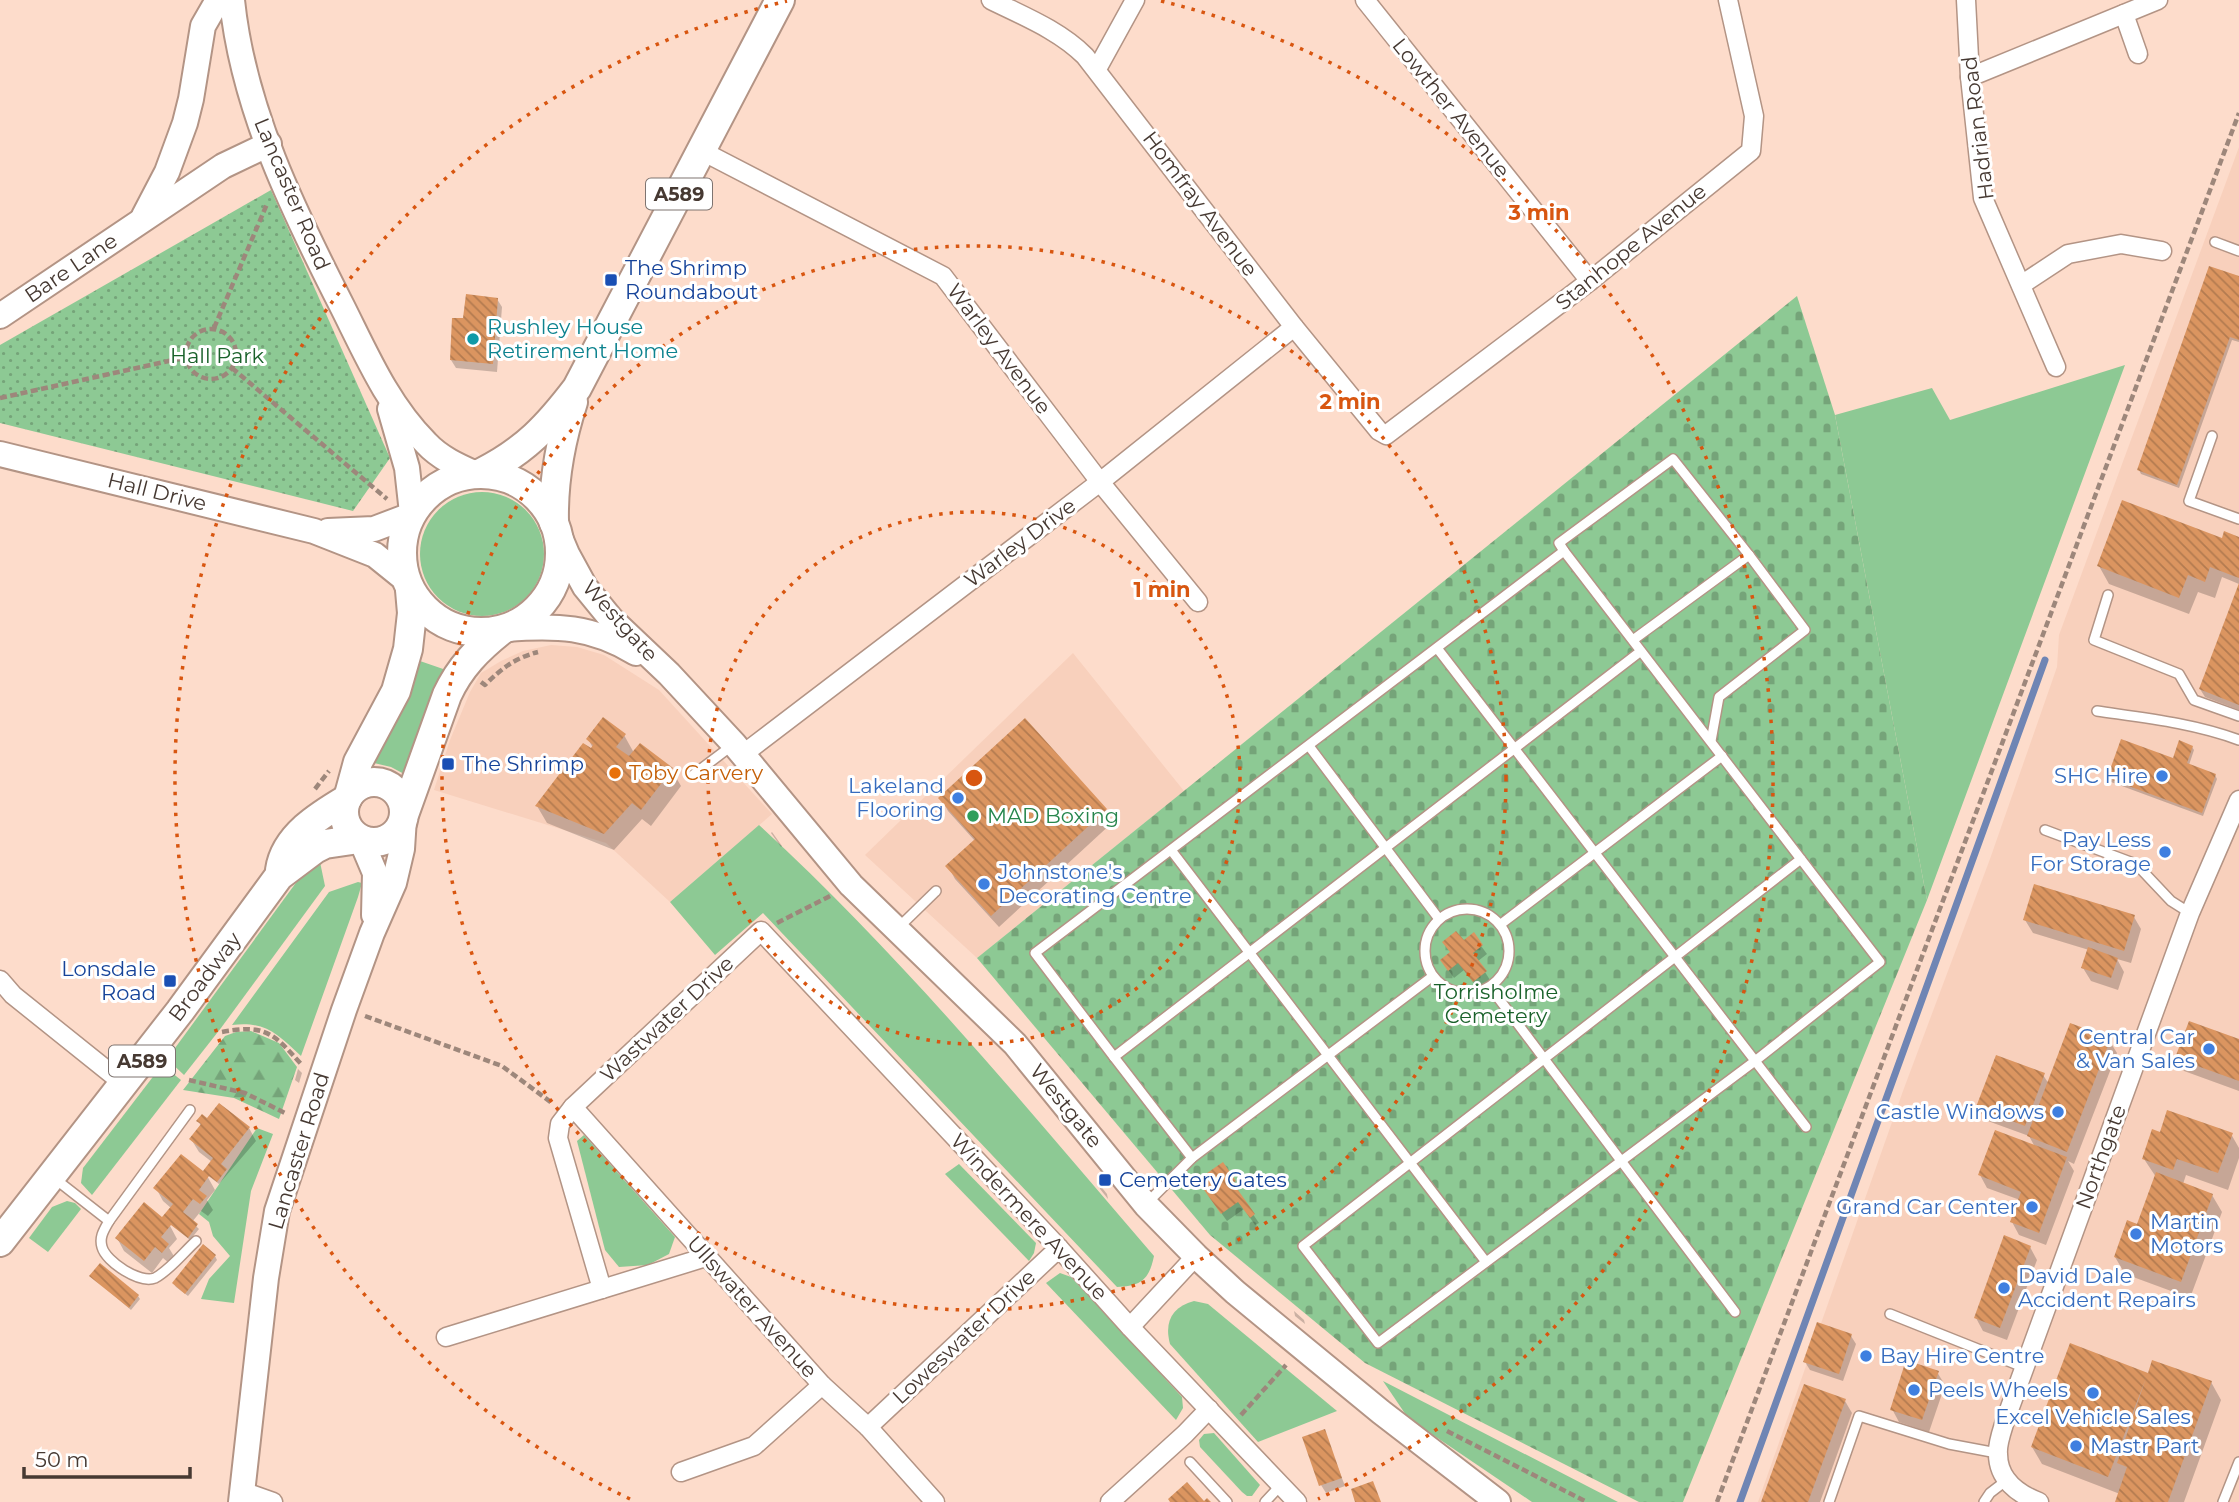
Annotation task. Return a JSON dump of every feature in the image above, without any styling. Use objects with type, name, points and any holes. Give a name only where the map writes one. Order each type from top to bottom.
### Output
[{"type":"main road","name":"A589","points":[[348,797],[368,782],[382,783],[396,791],[404,804],[402,826],[392,838],[378,843],[360,839],[351,832],[345,822],[344,811],[348,797],[358,762],[396,691],[408,649],[412,613],[401,554],[405,528],[402,506],[425,496],[437,486],[456,478],[478,474],[515,454],[534,440],[578,388],[780,0]]},
{"type":"main road","name":"A589","points":[[504,629],[525,619],[543,603],[555,581],[560,556],[554,501],[559,454],[578,388]]},
{"type":"main road","points":[[478,474],[508,478],[527,489],[543,504],[555,526]]},
{"type":"main road","points":[[408,585],[423,608],[438,621],[457,629],[480,633],[504,629]]},
{"type":"main road","name":"Lancaster Road","points":[[404,815],[456,676],[483,645],[504,629]]},
{"type":"main road","name":"Broadway","points":[[279,876],[282,860],[313,819],[348,797]]},
{"type":"main road","name":"Broadway","points":[[0,1242],[124,1084],[279,876],[325,844],[360,839]]},
{"type":"street","name":"Bare Lane","points":[[142,220],[167,173],[191,99],[203,26],[218,0]]},
{"type":"street","name":"Lancaster Road","points":[[232,0],[243,64],[269,144],[311,244],[378,379],[397,408],[426,443],[454,464],[478,474]]},
{"type":"street","name":"Homfray Avenue","points":[[991,0],[1049,29],[1074,45],[1097,69],[1294,327],[1379,431],[1386,435]]},
{"type":"street","points":[[1097,69],[1135,0]]},
{"type":"street","name":"Lowther Avenue","points":[[1365,0],[1590,281]]},
{"type":"street","name":"Stanhope Avenue","points":[[1386,435],[1590,281],[1751,151],[1754,116],[1728,0]]},
{"type":"street","name":"Hadrian Road","points":[[1966,0],[1970,77],[1983,198],[2056,367]]},
{"type":"street","points":[[1970,77],[2158,0]]},
{"type":"street","points":[[2124,14],[2138,54]]},
{"type":"street","name":"Bare Lane","points":[[0,316],[223,166],[269,144]]},
{"type":"street","name":"Warley Avenue","points":[[702,150],[943,276],[1100,482],[1198,602]]},
{"type":"street","points":[[2021,285],[2068,254],[2120,244],[2162,251]]},
{"type":"street","name":"Warley Drive","points":[[738,750],[1100,482],[1294,327]]},
{"type":"street","name":"Lancaster Road","points":[[378,379],[401,445],[402,506]]},
{"type":"street","name":"Hall Drive","points":[[0,454],[314,531],[375,555],[408,585]]},
{"type":"street","name":"Hall Drive","points":[[314,531],[374,528],[402,506]]},
{"type":"street","name":"Westgate","points":[[555,526],[585,587],[612,620],[669,674],[738,750],[851,885],[1015,1044],[1146,1205],[1235,1292],[1381,1412],[1498,1502]]},
{"type":"street","name":"Westgate","points":[[504,629],[544,626],[580,630],[624,646],[669,674]]},
{"type":"street","name":"Northgate","points":[[1997,1453],[2023,1367],[2190,913],[2239,800]]},
{"type":"street","name":"Lancaster Road","points":[[241,1496],[276,1211],[344,1010],[398,871],[404,815]]},
{"type":"street","name":"Lancaster Road","points":[[360,839],[375,873],[372,933]]},
{"type":"street","name":"Wastwater Drive","points":[[569,1112],[761,931]]},
{"type":"street","name":"Windermere Avenue","points":[[761,931],[1297,1502]]},
{"type":"street","points":[[0,980],[13,995],[124,1084]]},
{"type":"street","points":[[569,1112],[560,1124],[558,1138],[602,1289]]},
{"type":"street","name":"Ullswater Avenue","points":[[569,1112],[822,1385],[869,1427],[935,1502]]},
{"type":"street","name":"Loweswater Drive","points":[[869,1427],[1059,1248]]},
{"type":"street","points":[[1130,1327],[1196,1256]]},
{"type":"street","points":[[446,1337],[706,1257]]},
{"type":"street","points":[[681,1472],[754,1446],[822,1385]]},
{"type":"street","points":[[1110,1502],[1209,1409]]},
{"type":"street","points":[[1997,1453],[2000,1468],[2007,1480],[2023,1496],[2039,1502]]},
{"type":"street","points":[[241,1496],[273,1502]]},
{"type":"lane","points":[[2215,243],[2239,251]]},
{"type":"lane","points":[[2212,436],[2189,501],[2239,519]]},
{"type":"lane","points":[[1711,741],[1719,697],[1805,630],[1672,459],[1559,543],[1880,962],[1755,1061],[1378,1343],[1303,1246],[1801,859]]},
{"type":"lane","points":[[1192,1158],[1035,953],[1564,551]]},
{"type":"lane","points":[[1633,640],[1749,555]]},
{"type":"lane","points":[[2108,595],[2094,640],[2179,674],[2194,700],[2239,716]]},
{"type":"lane","points":[[1437,648],[1806,1127]]},
{"type":"lane","points":[[1114,1057],[1641,651]]},
{"type":"lane","points":[[2097,711],[2176,722],[2239,740]]},
{"type":"lane","points":[[1309,746],[1439,919]]},
{"type":"lane","points":[[694,775],[738,750]]},
{"type":"lane","points":[[1501,924],[1722,756]]},
{"type":"lane","points":[[2045,830],[2136,863],[2171,901],[2190,913]]},
{"type":"lane","points":[[1171,850],[1486,1262]]},
{"type":"lane","points":[[896,930],[936,891]]},
{"type":"lane","points":[[1462,909],[1482,911],[1501,924],[1510,946],[1506,970],[1490,987],[1472,993],[1448,989],[1433,976],[1425,952],[1429,931],[1439,919],[1462,909]]},
{"type":"lane","points":[[1146,1205],[1192,1158],[1433,976]]},
{"type":"lane","points":[[1490,987],[1735,1312]]},
{"type":"lane","points":[[190,1110],[101,1236],[103,1251],[108,1258],[136,1278],[144,1280],[154,1278],[165,1270],[196,1241]]},
{"type":"lane","points":[[52,1177],[109,1222]]},
{"type":"lane","points":[[1890,1314],[2023,1367]]},
{"type":"lane","points":[[1829,1502],[1859,1416],[1949,1444],[1997,1453]]},
{"type":"lane","points":[[1190,1462],[1227,1502]]},
{"type":"lane","points":[[2223,1502],[2239,1462]]},
{"type":"lane","points":[[1984,1502],[1990,1493],[2007,1480]]},
{"type":"lane","points":[[1265,1502],[1281,1485]]},
{"type":"path","points":[[1717,1502],[2239,113]]},
{"type":"path","points":[[214,328],[281,173]]},
{"type":"path","points":[[214,328],[227,333],[235,345],[236,360],[223,376],[208,379],[197,374],[190,368],[187,357],[187,348],[192,338],[200,331],[214,328]]},
{"type":"path","points":[[0,398],[187,357]]},
{"type":"path","points":[[232,368],[402,506]]},
{"type":"path","points":[[480,681],[485,685],[502,668],[519,657],[550,651]]},
{"type":"path","points":[[761,931],[851,885]]},
{"type":"path","points":[[344,1010],[502,1066],[569,1112]]},
{"type":"path","points":[[222,1032],[248,1027],[269,1033],[304,1067]]},
{"type":"path","points":[[189,1080],[244,1093],[287,1114]]},
{"type":"path","points":[[1235,1422],[1286,1365]]},
{"type":"path","points":[[1438,1427],[1587,1502]]},
{"type":"shaded area","points":[[2239,147],[2239,1502],[1758,1502],[2057,667],[2059,635]]},
{"type":"shaded area","points":[[551,645],[577,647],[604,655],[659,690],[772,814],[670,902],[606,843],[434,790],[450,740],[481,673],[523,651]]},
{"type":"shaded area","points":[[1073,653],[1184,791],[977,958],[865,855]]},
{"type":"green space","name":"Hall Park","points":[[271,190],[390,458],[353,511],[0,423],[0,345]]},
{"type":"green space","name":"Torrisholme Cemetery","points":[[1797,296],[1835,415],[1927,900],[1683,1502],[1639,1502],[1365,1363],[1210,1235],[977,958]]},
{"type":"green space","points":[[2125,365],[1927,900],[1835,415],[1932,388],[1950,420]]},
{"type":"green space","points":[[482,492],[506,496],[526,510],[540,530],[544,554],[540,578],[526,598],[506,612],[482,616],[458,612],[438,598],[424,578],[420,554],[424,530],[438,510],[458,496]]},
{"type":"green space","points":[[420,661],[446,670],[406,775],[391,767],[374,763],[401,711]]},
{"type":"green space","points":[[759,825],[864,927],[914,980],[1154,1256],[1143,1280],[1117,1287],[763,913],[715,955],[670,902]]},
{"type":"green space","points":[[315,862],[320,862],[325,886],[184,1075],[167,1059],[298,880]]},
{"type":"green space","points":[[362,883],[358,897],[301,1056],[285,1041],[262,1027],[232,1025],[329,892]]},
{"type":"green space","points":[[251,1031],[279,1043],[297,1067],[279,1119],[234,1098],[183,1090],[225,1036]]},
{"type":"green space","points":[[162,1065],[181,1080],[92,1195],[81,1183],[83,1168]]},
{"type":"green space","points":[[257,1128],[273,1134],[251,1191],[234,1303],[201,1299],[209,1279],[230,1256],[213,1236],[209,1222],[199,1214]]},
{"type":"green space","points":[[584,1135],[675,1237],[669,1254],[648,1265],[619,1267],[605,1250],[577,1141]]},
{"type":"green space","points":[[959,1164],[1036,1243],[1029,1261],[945,1174]]},
{"type":"green space","points":[[67,1201],[75,1203],[81,1209],[48,1252],[29,1238],[52,1207]]},
{"type":"green space","points":[[1060,1273],[1071,1277],[1182,1397],[1183,1408],[1176,1420],[1046,1283]]},
{"type":"green space","points":[[1194,1301],[1208,1304],[1337,1411],[1258,1442],[1170,1344],[1168,1329],[1172,1316],[1180,1307]]},
{"type":"green space","points":[[1383,1381],[1618,1502],[1532,1502],[1408,1418]]},
{"type":"green space","points":[[1214,1433],[1260,1485],[1252,1496],[1242,1492],[1200,1447],[1199,1440],[1204,1434]]},
{"type":"building","points":[[2209,266],[2239,276],[2239,340],[2230,337],[2177,485],[2137,470]]},
{"type":"building","name":"Rushley House Retirement Home","points":[[466,294],[498,298],[493,364],[450,360],[452,318],[463,318]]},
{"type":"building","points":[[2122,500],[2222,538],[2224,531],[2239,537],[2239,578],[2210,567],[2205,582],[2188,575],[2179,598],[2097,566]]},
{"type":"building","points":[[2239,583],[2239,705],[2199,689]]},
{"type":"building","name":"Toby Carvery","points":[[603,717],[626,734],[616,747],[629,756],[640,743],[673,768],[641,810],[632,803],[604,834],[535,806],[583,743],[591,748],[593,745],[586,739]]},
{"type":"building","points":[[1025,718],[1107,809],[991,916],[945,866],[975,839],[938,798]]},
{"type":"building","name":"SHC Hire","points":[[2121,739],[2173,758],[2179,740],[2193,746],[2187,763],[2216,774],[2202,813],[2107,778]]},
{"type":"building","points":[[2034,884],[2135,915],[2124,951],[2023,920]]},
{"type":"building","points":[[1456,931],[1464,940],[1474,932],[1483,945],[1473,953],[1487,971],[1473,982],[1458,963],[1448,971],[1440,960],[1450,952],[1442,942]]},
{"type":"building","points":[[2088,947],[2118,958],[2111,978],[2081,968]]},
{"type":"building","name":"Central Car & Van Sales","points":[[2189,1021],[2239,1039],[2239,1081],[2175,1058]]},
{"type":"building","points":[[2070,1023],[2111,1038],[2067,1152],[2027,1136]]},
{"type":"building","points":[[1996,1055],[2045,1073],[2025,1126],[1976,1107]]},
{"type":"building","points":[[219,1103],[250,1127],[221,1164],[227,1169],[217,1182],[209,1176],[199,1190],[207,1196],[200,1204],[193,1199],[183,1212],[198,1224],[188,1238],[171,1225],[161,1237],[169,1244],[162,1253],[155,1247],[144,1261],[115,1238],[144,1202],[162,1217],[173,1204],[153,1188],[181,1154],[203,1171],[213,1158],[189,1139],[201,1124],[196,1121],[202,1114],[207,1118]]},
{"type":"building","points":[[2167,1110],[2233,1133],[2218,1173],[2177,1159],[2173,1170],[2142,1159],[2152,1129],[2160,1132]]},
{"type":"building","points":[[1995,1130],[2067,1157],[2039,1233],[2010,1222],[2021,1192],[1978,1175]]},
{"type":"building","points":[[1223,1162],[1236,1181],[1233,1183],[1255,1214],[1250,1218],[1238,1202],[1221,1214],[1197,1180]]},
{"type":"building","points":[[2156,1172],[2213,1194],[2181,1282],[2114,1257],[2127,1220],[2137,1224]]},
{"type":"building","points":[[2004,1235],[2031,1246],[2000,1328],[1974,1318]]},
{"type":"building","points":[[203,1244],[216,1255],[185,1294],[172,1283]]},
{"type":"building","points":[[100,1263],[139,1295],[129,1308],[89,1276]]},
{"type":"building","points":[[1817,1322],[1852,1334],[1839,1374],[1803,1362]]},
{"type":"building","points":[[2070,1343],[2148,1373],[2152,1360],[2212,1381],[2168,1502],[2115,1502],[2127,1467],[2117,1463],[2146,1378],[2108,1477],[2031,1447]]},
{"type":"building","name":"Peels Wheels","points":[[1906,1360],[1939,1371],[1922,1420],[1890,1410]]},
{"type":"building","points":[[1804,1384],[1846,1399],[1808,1502],[1761,1502]]},
{"type":"building","points":[[1325,1429],[1342,1478],[1319,1486],[1302,1437]]},
{"type":"building","points":[[1373,1481],[1381,1502],[1355,1502],[1351,1489]]},
{"type":"building","points":[[1187,1482],[1204,1501],[1207,1498],[1211,1502],[1170,1502],[1168,1499]]},
{"type":"waterway","points":[[1740,1502],[2045,660]]},
{"type":"place","name":"The Shrimp Roundabout","points":[[611,280]]},
{"type":"place","name":"Rushley House Retirement Home","points":[[473,339]]},
{"type":"place","name":"The Shrimp","points":[[448,764]]},
{"type":"place","name":"Toby Carvery","points":[[615,773]]},
{"type":"place","name":"SHC Hire","points":[[2162,776]]},
{"type":"place","name":"Lakeland Flooring","points":[[958,798]]},
{"type":"place","name":"MAD Boxing","points":[[973,816]]},
{"type":"place","name":"Pay Less For Storage","points":[[2165,852]]},
{"type":"place","name":"Johnstone's Decorating Centre","points":[[984,884]]},
{"type":"place","name":"Lonsdale Road","points":[[170,981]]},
{"type":"place","name":"Central Car & Van Sales","points":[[2209,1049]]},
{"type":"place","name":"Castle Windows","points":[[2058,1112]]},
{"type":"place","name":"Cemetery Gates","points":[[1105,1180]]},
{"type":"place","name":"Grand Car Center","points":[[2032,1207]]},
{"type":"place","name":"Martin Motors","points":[[2136,1234]]},
{"type":"place","name":"David Dale Accident Repairs","points":[[2004,1288]]},
{"type":"place","name":"Bay Hire Centre","points":[[1866,1356]]},
{"type":"place","name":"Peels Wheels","points":[[1914,1390]]},
{"type":"place","name":"Excel Vehicle Sales","points":[[2093,1393]]},
{"type":"place","name":"Mastr Part","points":[[2076,1446]]}]
